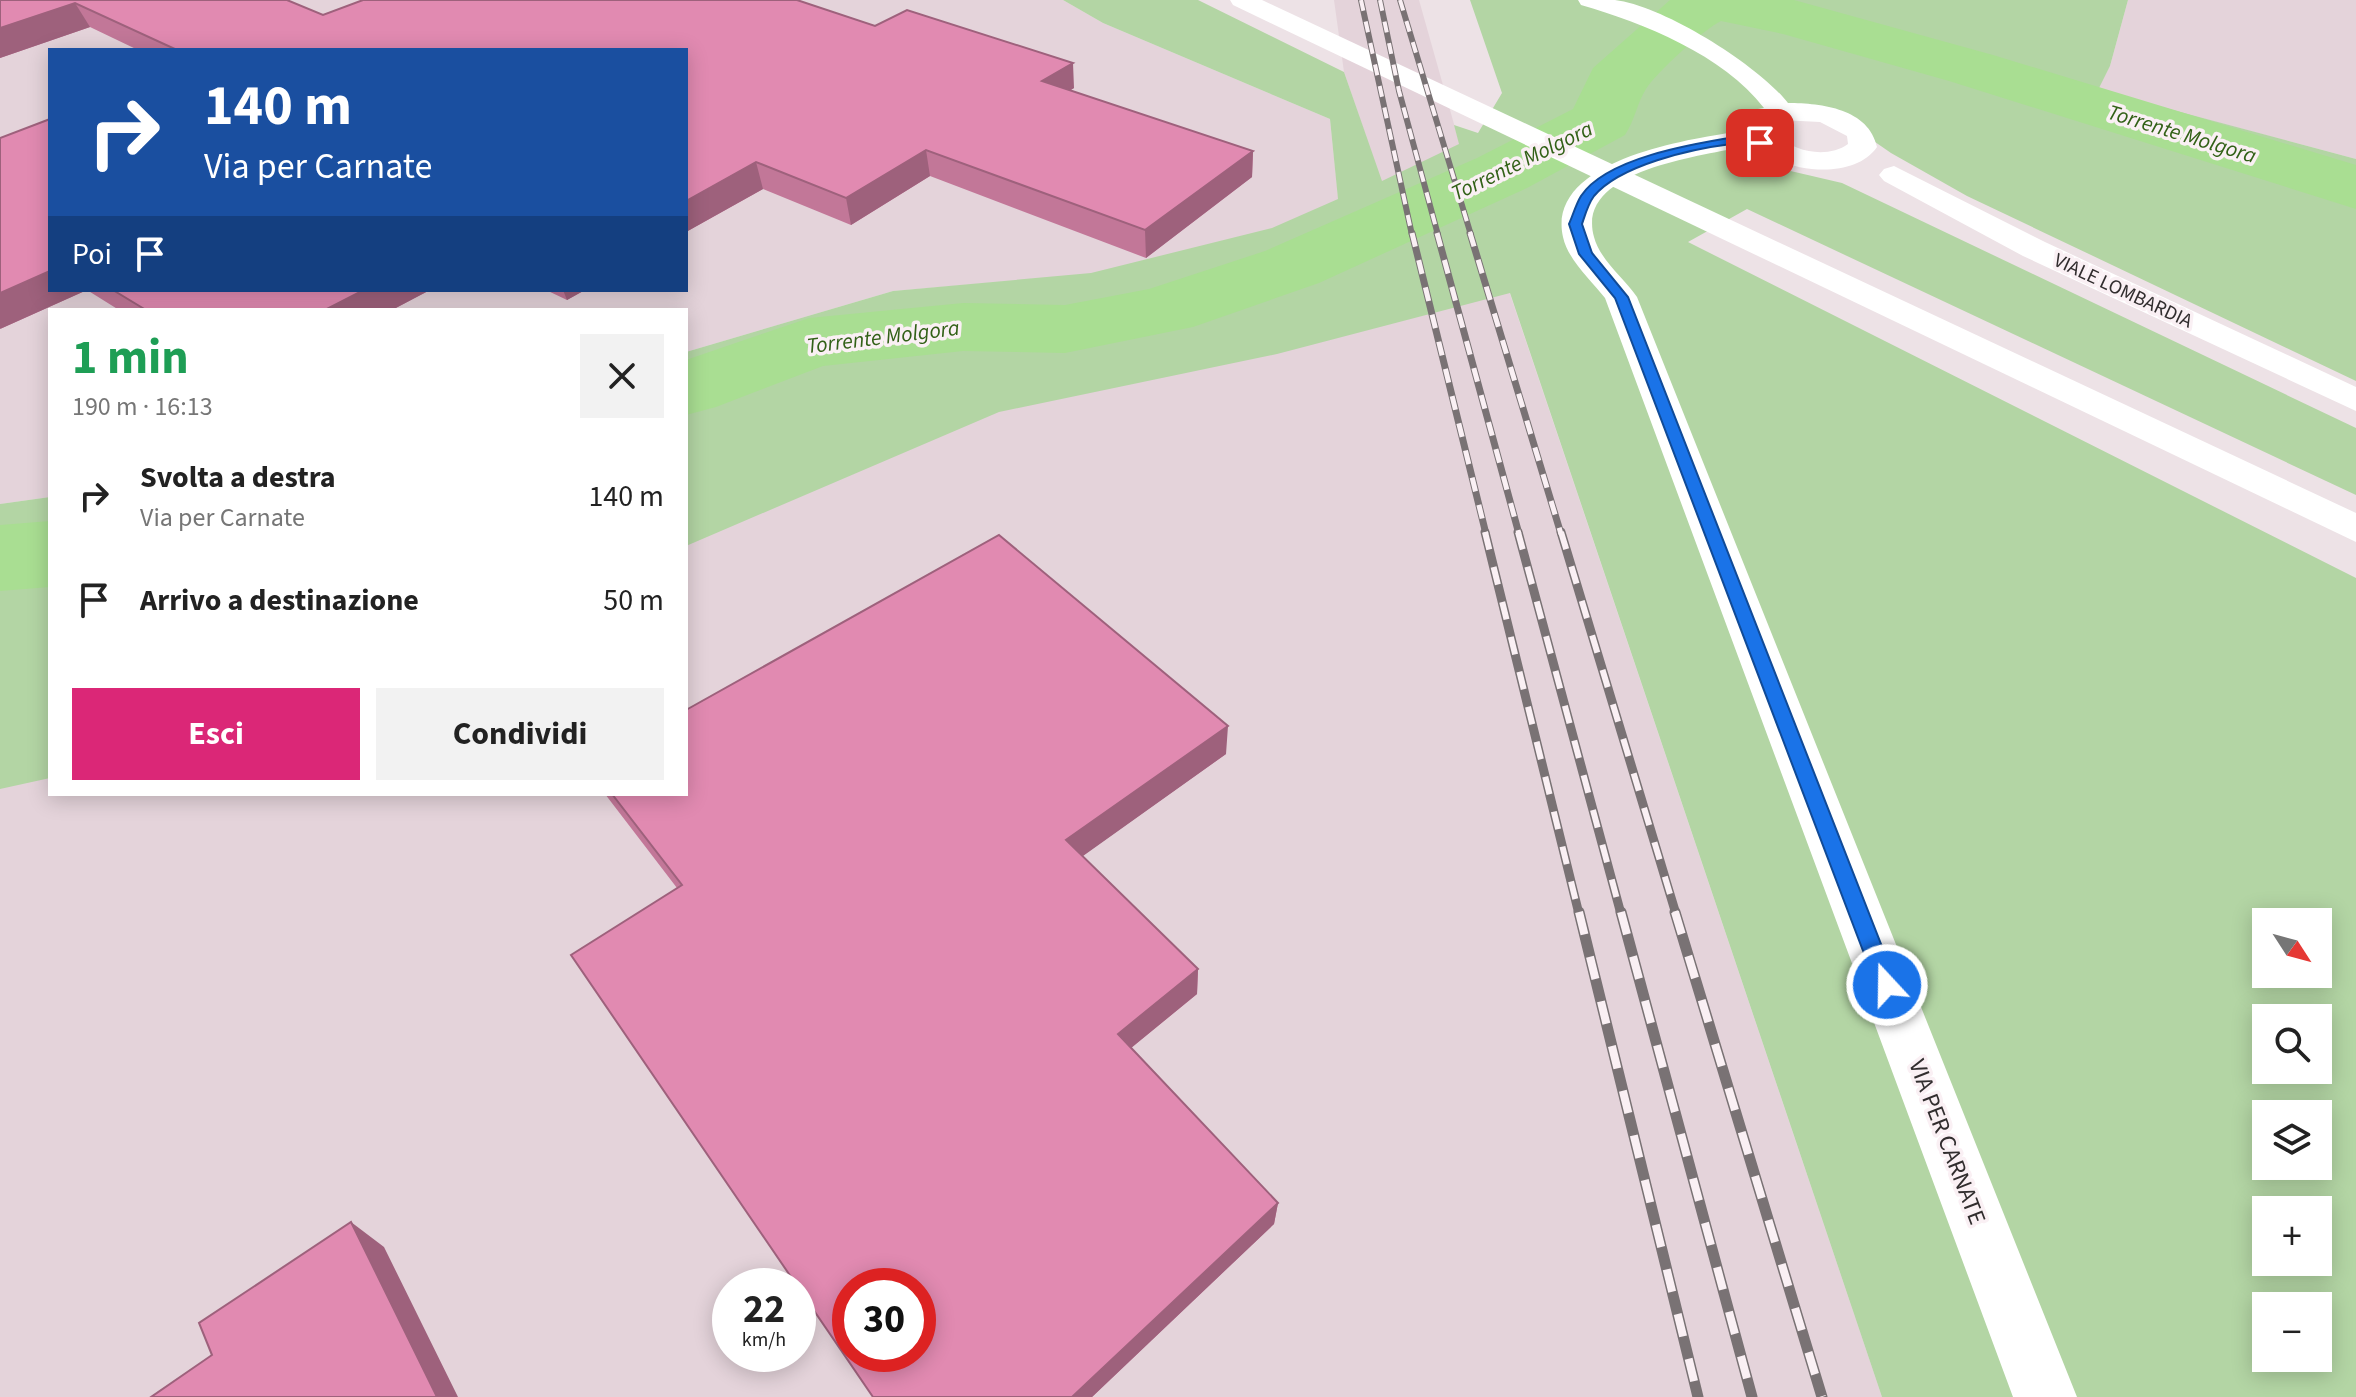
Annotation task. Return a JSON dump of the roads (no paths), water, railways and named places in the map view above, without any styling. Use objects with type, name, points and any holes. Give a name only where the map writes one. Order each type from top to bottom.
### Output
[{"type":"street","points":[[1242,0],[2356,529]]},
{"type":"street","points":[[1590,0],[1623,3],[1705,44],[1789,111]]},
{"type":"street","points":[[1754,138],[1768,115],[1789,111],[1826,115],[1851,125],[1864,140],[1850,153]]},
{"type":"street","name":"VIALE LOMBARDIA","points":[[1754,138],[1801,157],[1850,153],[2034,249],[2356,400]]},
{"type":"street","name":"VIA PER CARNATE","points":[[1754,138],[1654,157],[1608,177],[1587,197],[1577,213],[1578,237],[1586,254],[1621,297],[2045,1397]]},
{"type":"waterway","name":"Torrente Molgora","points":[[688,388],[809,343],[963,327],[1065,329],[1165,310],[1292,267],[1502,173],[1601,121],[1616,82],[1685,16],[1703,6],[1721,3],[1794,18],[1971,68],[2356,188]]},
{"type":"waterway","name":"Torrente Molgora","points":[[0,558],[48,554]]},
{"type":"railway","points":[[1361,0],[1412,235]]},
{"type":"railway","points":[[1380,0],[1399,91],[1438,235]]},
{"type":"railway","points":[[1400,0],[1471,235]]},
{"type":"railway","points":[[1412,233],[1486,534]]},
{"type":"railway","points":[[1437,233],[1519,534]]},
{"type":"railway","points":[[1470,233],[1561,534]]},
{"type":"railway","points":[[1485,532],[1579,914]]},
{"type":"railway","points":[[1518,532],[1621,914]]},
{"type":"railway","points":[[1561,532],[1676,914]]},
{"type":"railway","points":[[1579,912],[1698,1397]]},
{"type":"railway","points":[[1621,912],[1752,1397]]},
{"type":"railway","points":[[1675,912],[1822,1397]]}]
